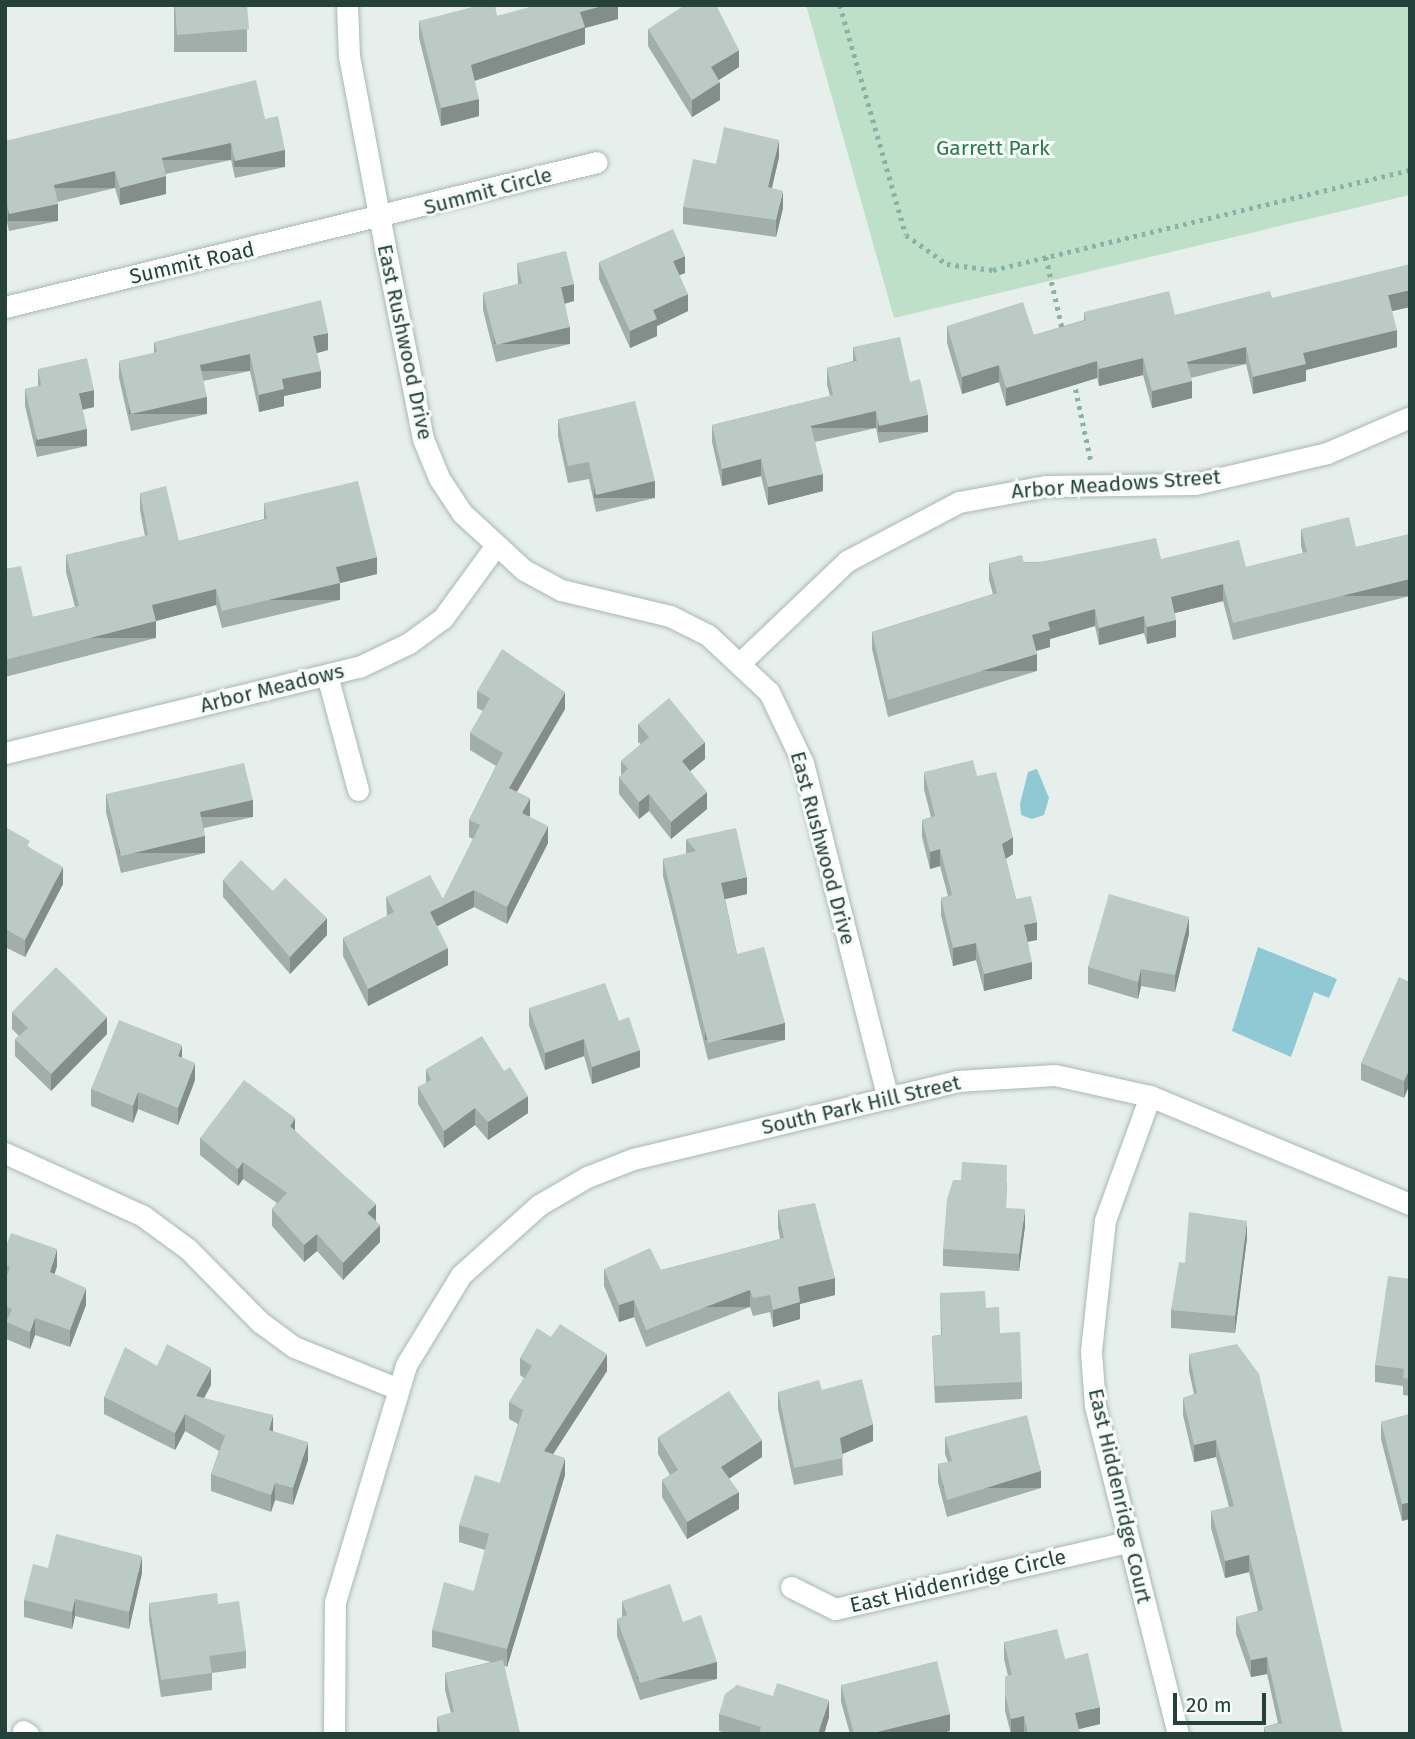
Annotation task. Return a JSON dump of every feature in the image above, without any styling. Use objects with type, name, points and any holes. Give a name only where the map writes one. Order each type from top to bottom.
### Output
[{"type":"street","name":"East Rushwood Drive","points":[[347,5],[349,56],[423,439],[462,513],[494,548],[561,590],[670,616],[743,661],[769,692],[803,763],[888,1098]]},
{"type":"street","name":"Summit Circle","points":[[380,219],[597,162]]},
{"type":"street","name":"Summit Road","points":[[5,307],[380,219]]},
{"type":"street","name":"Arbor Meadows Street","points":[[743,661],[847,561],[959,502],[1024,488],[1195,484],[1243,475],[1326,453],[1410,417]]},
{"type":"street","name":"Arbor Meadows","points":[[5,753],[327,675],[410,643],[465,592],[494,548]]},
{"type":"street","points":[[327,675],[358,790]]},
{"type":"street","name":"South Park Hill Street","points":[[334,1734],[334,1602],[396,1388],[428,1321],[461,1275],[539,1205],[634,1159],[888,1098],[1005,1074],[1103,1082],[1150,1096],[1410,1203]]},
{"type":"street","name":"East Hiddenridge Court","points":[[1150,1096],[1105,1220],[1093,1305],[1095,1406],[1178,1734]]},
{"type":"street","points":[[5,1153],[143,1216],[188,1249],[260,1322],[294,1347],[396,1388]]},
{"type":"street","name":"East Hiddenridge Circle","points":[[791,1587],[835,1609],[1128,1542]]},
{"type":"path","points":[[840,5],[906,235],[947,264],[972,271],[1046,257],[1410,170]]},
{"type":"path","points":[[1046,257],[1065,338]]},
{"type":"path","points":[[1070,366],[1091,461]]},
{"type":"green space","name":"Garrett Park","points":[[806,5],[1410,5],[1410,195],[894,318]]},
{"type":"water","points":[[1037,769],[1049,798],[1044,815],[1032,819],[1021,815],[1020,804],[1028,772]]},
{"type":"water","points":[[1258,947],[1337,979],[1329,998],[1314,992],[1291,1057],[1232,1031]]},
{"type":"building","points":[[175,5],[247,5],[249,29],[177,35]]},
{"type":"building","points":[[480,5],[495,5],[497,16],[537,5],[606,5],[580,12],[585,27],[471,65],[479,99],[441,108],[419,21]]},
{"type":"building","points":[[685,5],[716,5],[739,50],[711,67],[720,82],[692,100],[648,29]]},
{"type":"building","points":[[256,80],[265,119],[278,116],[285,150],[235,161],[231,143],[162,158],[166,176],[120,188],[115,171],[54,185],[58,204],[9,214],[5,196],[5,141]]},
{"type":"building","points":[[724,127],[779,140],[768,187],[783,191],[776,220],[683,207],[693,159],[716,164]]},
{"type":"building","points":[[673,229],[685,256],[673,261],[688,294],[653,310],[657,319],[630,331],[599,262]]},
{"type":"building","points":[[566,251],[574,284],[561,287],[570,327],[496,345],[483,293],[522,283],[517,263]]},
{"type":"building","points":[[1410,264],[1410,290],[1388,295],[1397,330],[1303,353],[1306,364],[1253,377],[1246,347],[1187,362],[1192,381],[1152,391],[1143,358],[1099,369],[1097,361],[1006,388],[999,365],[962,377],[947,326],[1023,302],[1034,335],[1086,320],[1084,312],[1169,291],[1175,315],[1270,291],[1272,298]]},
{"type":"building","points":[[321,300],[328,333],[313,336],[321,371],[282,379],[284,389],[259,395],[250,354],[200,365],[207,397],[131,414],[119,361],[157,352],[154,342]]},
{"type":"building","points":[[900,337],[910,382],[920,379],[928,415],[879,426],[876,411],[811,426],[823,474],[768,487],[761,459],[722,469],[712,425],[833,395],[827,368],[857,361],[853,347]]},
{"type":"building","points":[[87,358],[94,390],[79,393],[87,429],[37,440],[25,389],[41,385],[38,369]]},
{"type":"building","points":[[635,401],[655,481],[596,495],[589,462],[568,466],[558,419]]},
{"type":"building","points":[[358,481],[377,557],[336,567],[340,583],[222,611],[216,589],[152,605],[156,621],[5,660],[5,569],[21,566],[33,617],[79,606],[66,555],[148,535],[140,493],[166,486],[179,541],[267,519],[264,503]]},
{"type":"building","points":[[1349,517],[1356,547],[1410,534],[1410,579],[1233,623],[1223,584],[1171,597],[1176,620],[1147,627],[1144,616],[1099,628],[1095,609],[1048,622],[1050,630],[1032,635],[1037,654],[888,700],[872,632],[997,593],[989,563],[1022,555],[1024,563],[1040,562],[1156,538],[1161,559],[1239,540],[1246,567],[1307,552],[1301,529]]},
{"type":"building","points":[[502,649],[565,692],[509,788],[530,798],[522,813],[548,826],[507,907],[474,890],[430,912],[448,948],[368,989],[343,938],[394,912],[386,897],[430,875],[443,899],[480,825],[469,820],[503,753],[470,733],[490,698],[477,691]]},
{"type":"building","points":[[669,698],[705,742],[682,761],[707,792],[671,822],[649,794],[639,802],[619,777],[628,769],[621,761],[649,737],[638,724]]},
{"type":"building","points":[[973,760],[977,776],[996,772],[1013,837],[1002,844],[1016,899],[1031,896],[1037,922],[1024,925],[1032,962],[984,974],[976,943],[953,948],[941,898],[952,895],[940,849],[930,852],[922,820],[935,816],[924,772]]},
{"type":"building","points":[[244,763],[253,800],[200,812],[205,836],[121,856],[106,794]]},
{"type":"building","points":[[5,827],[30,841],[27,846],[63,867],[25,940],[5,929]]},
{"type":"building","points":[[736,828],[747,877],[721,883],[737,954],[764,947],[785,1023],[708,1043],[663,859],[696,851],[686,839]]},
{"type":"building","points":[[241,860],[273,891],[285,878],[327,918],[290,957],[223,880]]},
{"type":"building","points":[[1109,894],[1189,917],[1175,975],[1141,969],[1138,982],[1088,967]]},
{"type":"building","points":[[56,967],[107,1017],[51,1074],[15,1039],[28,1028],[12,1012]]},
{"type":"building","points":[[1399,977],[1410,982],[1410,1067],[1404,1081],[1361,1063]]},
{"type":"building","points":[[605,983],[619,1021],[629,1017],[640,1050],[592,1067],[584,1039],[545,1053],[529,1008]]},
{"type":"building","points":[[119,1020],[182,1045],[178,1056],[195,1063],[178,1108],[138,1092],[133,1106],[91,1089]]},
{"type":"building","points":[[482,1036],[504,1071],[510,1067],[528,1096],[488,1122],[475,1108],[444,1131],[418,1087],[431,1080],[426,1069]]},
{"type":"building","points":[[244,1080],[295,1118],[290,1126],[376,1204],[367,1213],[380,1225],[343,1263],[317,1234],[304,1245],[272,1209],[287,1193],[243,1162],[238,1169],[200,1138]]},
{"type":"building","points":[[962,1162],[1007,1165],[1006,1208],[1025,1209],[1019,1254],[943,1249],[947,1199],[953,1180],[961,1180]]},
{"type":"building","points":[[815,1203],[835,1278],[798,1287],[800,1302],[773,1310],[770,1295],[753,1298],[750,1290],[646,1330],[634,1300],[619,1305],[604,1269],[650,1248],[661,1270],[784,1238],[778,1210]]},
{"type":"building","points":[[1189,1212],[1247,1221],[1235,1316],[1171,1310],[1179,1262],[1185,1263]]},
{"type":"building","points":[[11,1233],[57,1249],[50,1272],[86,1288],[70,1330],[35,1318],[30,1332],[6,1322],[12,1309],[5,1306],[5,1280],[10,1267],[5,1265],[5,1249]]},
{"type":"building","points":[[1388,1276],[1410,1279],[1410,1379],[1403,1378],[1404,1369],[1375,1365]]},
{"type":"building","points":[[985,1291],[986,1308],[999,1307],[1000,1333],[1020,1332],[1022,1382],[935,1386],[932,1336],[942,1335],[940,1293]]},
{"type":"building","points":[[560,1324],[607,1354],[544,1451],[565,1458],[507,1649],[432,1630],[444,1582],[474,1591],[489,1534],[459,1525],[475,1475],[500,1483],[523,1410],[509,1402],[532,1366],[520,1358],[537,1328],[551,1337]]},
{"type":"building","points":[[167,1344],[211,1368],[196,1396],[273,1415],[269,1430],[308,1442],[293,1488],[275,1483],[271,1495],[211,1474],[225,1436],[185,1414],[175,1433],[104,1397],[125,1347],[157,1366]]},
{"type":"building","points":[[1237,1344],[1259,1374],[1343,1734],[1266,1734],[1264,1727],[1282,1723],[1267,1657],[1251,1660],[1236,1617],[1263,1610],[1249,1555],[1225,1561],[1211,1511],[1234,1506],[1216,1440],[1194,1445],[1183,1398],[1197,1393],[1189,1354]]},
{"type":"building","points":[[862,1379],[873,1424],[840,1438],[843,1458],[794,1468],[778,1392],[819,1380],[822,1390]]},
{"type":"building","points":[[729,1391],[762,1440],[721,1467],[739,1492],[687,1522],[662,1480],[678,1470],[658,1437]]},
{"type":"building","points":[[1410,1414],[1410,1502],[1402,1504],[1381,1422]]},
{"type":"building","points":[[1027,1415],[1041,1471],[947,1500],[938,1464],[952,1461],[945,1437]]},
{"type":"building","points":[[56,1534],[142,1556],[129,1612],[75,1599],[72,1612],[24,1600],[33,1564],[48,1568]]},
{"type":"building","points":[[670,1584],[683,1622],[701,1615],[717,1662],[640,1683],[617,1619],[627,1615],[622,1601]]},
{"type":"building","points":[[217,1593],[218,1604],[239,1601],[246,1651],[209,1656],[212,1673],[161,1680],[149,1603]]},
{"type":"building","points":[[1057,1629],[1065,1659],[1088,1653],[1100,1707],[1075,1713],[1080,1734],[1028,1734],[1024,1716],[1011,1719],[1005,1694],[1005,1676],[1012,1675],[1004,1642]]},
{"type":"building","points":[[503,1660],[520,1734],[441,1734],[437,1717],[454,1712],[445,1673]]},
{"type":"building","points":[[937,1661],[950,1714],[869,1734],[854,1734],[841,1685]]},
{"type":"building","points":[[777,1683],[829,1700],[818,1734],[759,1734],[761,1727],[719,1714],[725,1694],[737,1685],[773,1696]]}]
